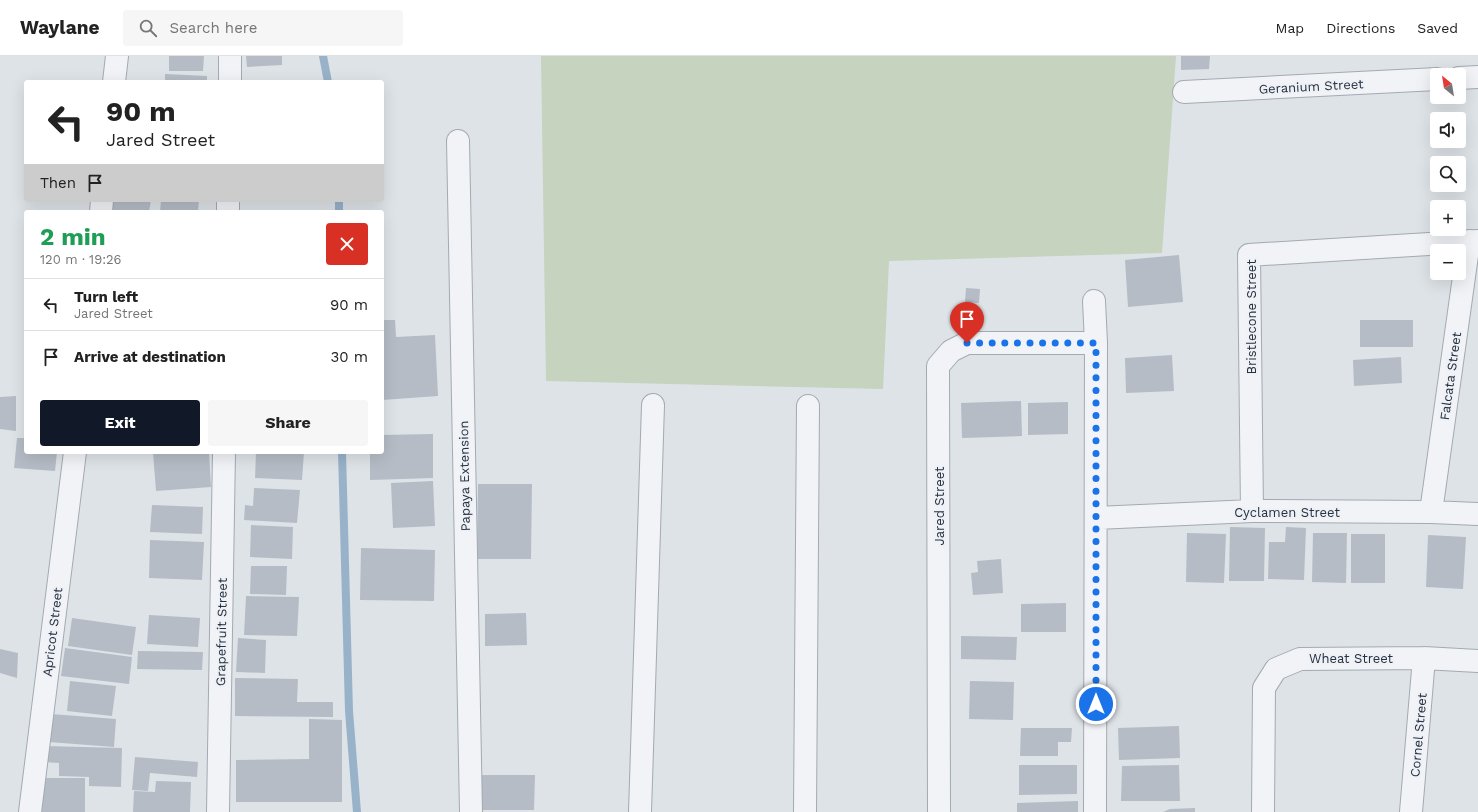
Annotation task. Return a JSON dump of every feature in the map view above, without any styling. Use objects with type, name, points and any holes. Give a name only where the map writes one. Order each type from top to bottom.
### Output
[{"type":"street","points":[[114,80],[117,56]]},
{"type":"street","points":[[230,56],[230,80]]},
{"type":"street","points":[[1466,78],[1478,77]]},
{"type":"street","name":"Geranium Street","points":[[1184,92],[1430,79]]},
{"type":"street","name":"Papaya Extension","points":[[458,141],[471,812]]},
{"type":"street","name":"Bristlecone Street","points":[[1252,511],[1249,255],[1473,241]]},
{"type":"street","name":"Falcata Street","points":[[1430,512],[1473,241]]},
{"type":"street","points":[[1094,301],[1096,343],[1095,812]]},
{"type":"street","name":"Jared Street","points":[[939,812],[938,366],[951,351],[967,343],[1096,343]]},
{"type":"street","points":[[640,812],[654,406]]},
{"type":"street","points":[[805,812],[808,406]]},
{"type":"street","name":"Apricot Street","points":[[30,812],[75,454]]},
{"type":"street","name":"Grapefruit Street","points":[[218,812],[224,454]]},
{"type":"street","name":"Cyclamen Street","points":[[1096,518],[1252,511],[1430,512],[1478,514]]},
{"type":"street","name":"Wheat Street","points":[[1263,812],[1264,688],[1276,669],[1300,659],[1424,658],[1478,661]]},
{"type":"street","name":"Cornel Street","points":[[1411,812],[1424,658]]},
{"type":"green space","points":[[541,56],[1176,56],[1162,253],[889,261],[883,389],[546,381]]},
{"type":"building","points":[[169,56],[204,56],[203,71],[169,71]]},
{"type":"building","points":[[246,56],[282,56],[282,65],[247,67]]},
{"type":"building","points":[[1181,56],[1210,56],[1209,69],[1181,70]]},
{"type":"building","points":[[165,74],[207,76],[207,80],[165,80]]},
{"type":"building","points":[[113,202],[151,202],[149,210],[105,210],[112,205]]},
{"type":"building","points":[[161,202],[199,202],[198,210],[160,210]]},
{"type":"building","points":[[1179,255],[1183,302],[1128,307],[1125,260]]},
{"type":"building","points":[[966,288],[980,289],[979,303],[965,302]]},
{"type":"building","points":[[384,320],[395,320],[396,337],[435,335],[438,396],[384,400]]},
{"type":"building","points":[[1360,320],[1413,320],[1413,347],[1360,347]]},
{"type":"building","points":[[1172,355],[1174,391],[1126,393],[1125,358]]},
{"type":"building","points":[[1401,357],[1402,383],[1354,386],[1353,360]]},
{"type":"building","points":[[16,396],[16,431],[0,429],[0,397]]},
{"type":"building","points":[[1021,401],[1022,436],[962,438],[961,403]]},
{"type":"building","points":[[1068,402],[1068,434],[1028,435],[1028,403]]},
{"type":"building","points":[[433,434],[433,478],[370,480],[370,454],[384,454],[384,435]]},
{"type":"building","points":[[17,438],[24,438],[24,454],[57,454],[55,471],[14,468]]},
{"type":"building","points":[[153,454],[209,454],[211,487],[156,491]]},
{"type":"building","points":[[256,454],[304,454],[302,480],[255,478]]},
{"type":"building","points":[[433,481],[435,526],[393,528],[391,483]]},
{"type":"building","points":[[478,484],[532,484],[531,559],[477,559]]},
{"type":"building","points":[[254,488],[300,490],[297,523],[244,520],[245,505],[253,506]]},
{"type":"building","points":[[152,505],[203,507],[202,534],[150,532]]},
{"type":"building","points":[[251,525],[293,527],[292,559],[250,557]]},
{"type":"building","points":[[1230,527],[1265,528],[1264,581],[1229,581]]},
{"type":"building","points":[[1286,527],[1306,528],[1304,580],[1268,579],[1269,542],[1285,542]]},
{"type":"building","points":[[1187,533],[1226,534],[1224,583],[1186,582]]},
{"type":"building","points":[[1313,533],[1347,533],[1346,583],[1312,582]]},
{"type":"building","points":[[1351,534],[1385,534],[1385,583],[1351,583]]},
{"type":"building","points":[[1428,535],[1466,537],[1463,589],[1426,587]]},
{"type":"building","points":[[150,540],[204,542],[202,580],[149,578]]},
{"type":"building","points":[[361,548],[435,550],[434,601],[360,600]]},
{"type":"building","points":[[1001,559],[1003,593],[973,595],[971,573],[978,572],[977,561]]},
{"type":"building","points":[[251,566],[287,566],[286,595],[250,594]]},
{"type":"building","points":[[246,596],[299,597],[297,636],[244,635]]},
{"type":"building","points":[[1066,603],[1066,632],[1021,632],[1021,604]]},
{"type":"building","points":[[526,613],[527,645],[485,646],[485,614]]},
{"type":"building","points":[[149,615],[200,618],[198,647],[147,644]]},
{"type":"building","points":[[72,618],[136,627],[132,655],[68,646]]},
{"type":"building","points":[[961,636],[1017,637],[1016,660],[961,659]]},
{"type":"building","points":[[238,638],[266,640],[265,673],[236,672]]},
{"type":"building","points":[[65,648],[132,657],[129,684],[61,676]]},
{"type":"building","points":[[0,649],[18,653],[17,678],[0,673]]},
{"type":"building","points":[[138,651],[203,652],[202,670],[137,669]]},
{"type":"building","points":[[235,678],[298,679],[297,702],[333,702],[333,717],[235,716]]},
{"type":"building","points":[[70,681],[116,686],[112,716],[67,711]]},
{"type":"building","points":[[970,681],[1014,682],[1013,720],[969,719]]},
{"type":"building","points":[[51,714],[116,719],[114,747],[49,742]]},
{"type":"building","points":[[309,719],[342,720],[342,802],[236,802],[236,760],[309,759]]},
{"type":"building","points":[[1179,726],[1180,758],[1119,760],[1118,728]]},
{"type":"building","points":[[1021,728],[1072,728],[1071,742],[1058,742],[1058,756],[1020,756]]},
{"type":"building","points":[[45,746],[122,748],[121,787],[89,786],[89,777],[59,776],[59,763],[44,762]]},
{"type":"building","points":[[135,757],[198,762],[197,777],[150,773],[148,791],[132,790]]},
{"type":"building","points":[[1019,765],[1077,765],[1077,794],[1019,795]]},
{"type":"building","points":[[1179,765],[1180,801],[1121,801],[1122,766]]},
{"type":"building","points":[[480,775],[535,775],[534,810],[479,810]]},
{"type":"building","points":[[38,778],[85,778],[85,812],[38,812]]},
{"type":"building","points":[[156,781],[191,782],[190,812],[133,812],[134,791],[155,792]]},
{"type":"building","points":[[1078,801],[1078,812],[1017,812],[1017,803]]},
{"type":"building","points":[[1195,808],[1195,812],[1163,812],[1170,809]]},
{"type":"waterway","points":[[323,56],[328,80]]},
{"type":"waterway","points":[[339,202],[339,210]]},
{"type":"waterway","points":[[342,454],[349,711],[357,812]]},
{"type":"route","points":[[967,343],[1096,343],[1096,704]]}]
